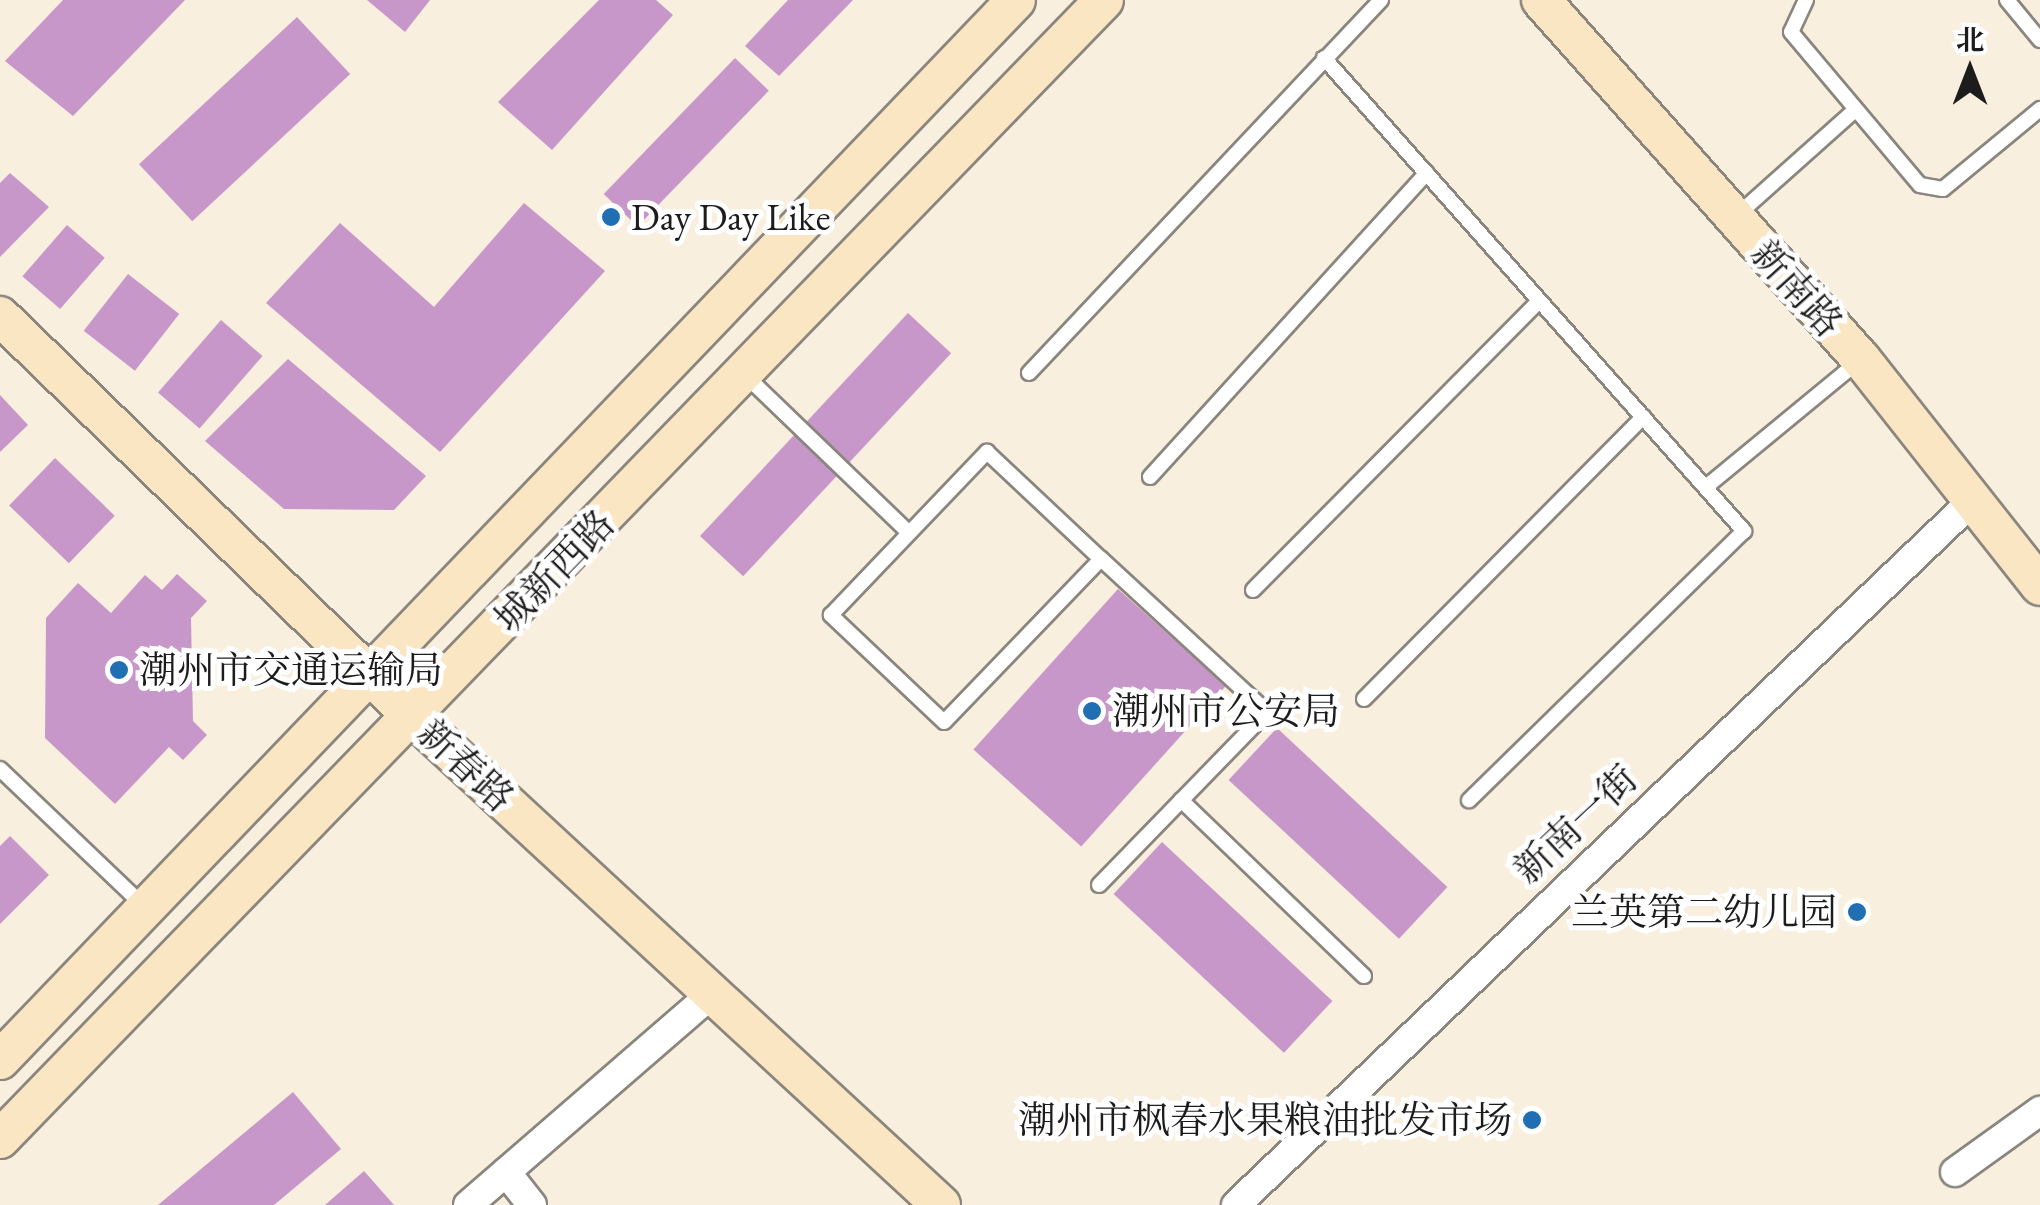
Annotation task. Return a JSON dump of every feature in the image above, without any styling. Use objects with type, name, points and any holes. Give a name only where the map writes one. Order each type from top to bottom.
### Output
[{"type":"main road","name":"城新西路","points":[[0,1060],[1016,0]]},
{"type":"main road","name":"城新西路","points":[[0,1139],[1104,0]]},
{"type":"main road","name":"新南路","points":[[1541,0],[1860,359],[2040,586]]},
{"type":"main road","name":"新春路","points":[[0,316],[370,670],[413,717],[941,1205]]},
{"type":"street","name":"新南一街","points":[[1236,1205],[1970,502]]},
{"type":"street","points":[[468,1205],[712,994]]},
{"type":"street","points":[[1955,1172],[2040,1111]]},
{"type":"street","points":[[506,1172],[532,1205]]},
{"type":"lane","points":[[1029,373],[1382,0]]},
{"type":"lane","points":[[1806,0],[1791,32],[1920,185],[1944,189],[2040,109]]},
{"type":"lane","points":[[2006,0],[2040,40]]},
{"type":"lane","points":[[1324,58],[1744,531],[1469,800]]},
{"type":"lane","points":[[1734,217],[1854,110]]},
{"type":"lane","points":[[1150,477],[1427,174]]},
{"type":"lane","points":[[1253,590],[1539,301]]},
{"type":"lane","points":[[1706,488],[1860,359]]},
{"type":"lane","points":[[744,374],[908,532]]},
{"type":"lane","points":[[1364,699],[1643,417]]},
{"type":"lane","points":[[1098,885],[1267,712],[987,452],[831,615],[944,722],[1101,560]]},
{"type":"lane","points":[[0,769],[146,908]]},
{"type":"lane","points":[[1181,800],[1364,976]]},
{"type":"building","points":[[63,0],[185,0],[73,116],[5,61]]},
{"type":"building","points":[[367,0],[430,0],[405,32]]},
{"type":"building","points":[[599,0],[656,0],[673,15],[552,150],[498,102]]},
{"type":"building","points":[[788,0],[853,0],[779,76],[745,46]]},
{"type":"building","points":[[297,17],[350,74],[192,221],[139,164]]},
{"type":"building","points":[[735,58],[769,91],[638,227],[604,194]]},
{"type":"building","points":[[10,173],[49,207],[0,257],[0,183]]},
{"type":"building","points":[[524,203],[605,271],[440,452],[266,303],[340,223],[434,307]]},
{"type":"building","points":[[67,225],[105,258],[60,309],[22,276]]},
{"type":"building","points":[[128,274],[179,314],[135,371],[84,331]]},
{"type":"building","points":[[908,313],[951,353],[743,576],[700,536]]},
{"type":"building","points":[[221,320],[263,356],[200,429],[158,392]]},
{"type":"building","points":[[288,359],[426,476],[394,510],[284,509],[205,441]]},
{"type":"building","points":[[0,395],[28,425],[0,452]]},
{"type":"building","points":[[55,458],[115,516],[69,563],[9,505]]},
{"type":"building","name":"潮州市交通运输局","points":[[177,574],[207,601],[191,618],[193,721],[207,735],[183,760],[169,747],[115,804],[45,738],[46,618],[78,583],[111,613],[145,575],[162,590]]},
{"type":"building","points":[[1118,589],[1226,686],[1081,847],[973,750]]},
{"type":"building","points":[[1277,728],[1447,887],[1399,939],[1229,780]]},
{"type":"building","points":[[10,836],[49,875],[0,924],[0,846]]},
{"type":"building","points":[[1162,842],[1332,1001],[1284,1053],[1114,894]]},
{"type":"building","points":[[293,1092],[341,1149],[274,1205],[158,1205]]},
{"type":"building","points":[[364,1171],[394,1205],[325,1205]]},
{"type":"place","name":"Day Day Like","points":[[611,217]]},
{"type":"place","name":"潮州市交通运输局","points":[[119,670]]},
{"type":"place","name":"潮州市公安局","points":[[1092,711]]},
{"type":"place","name":"兰英第二幼儿园","points":[[1857,912]]},
{"type":"place","name":"潮州市枫春水果粮油批发市场","points":[[1532,1120]]}]
